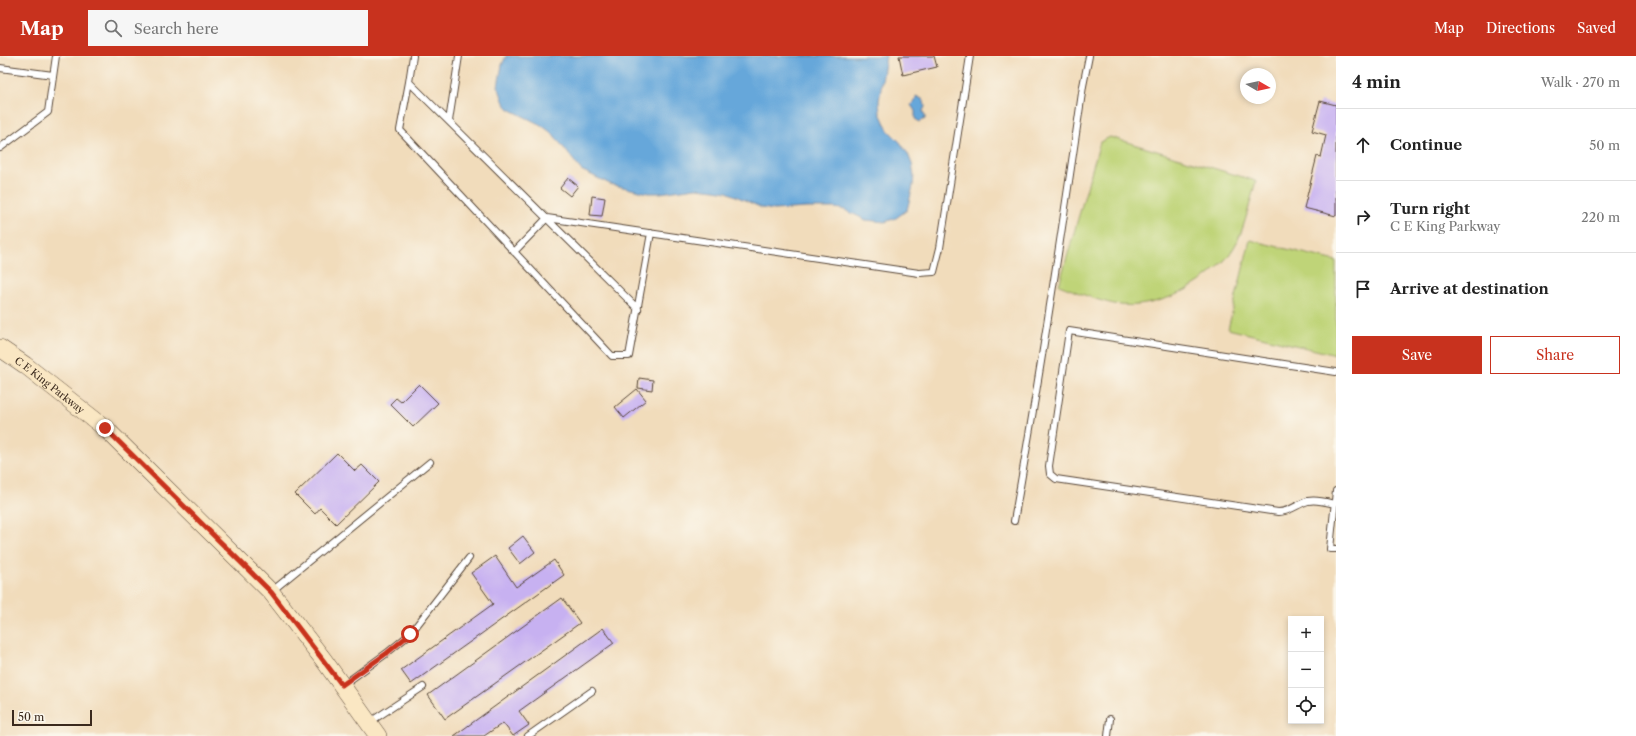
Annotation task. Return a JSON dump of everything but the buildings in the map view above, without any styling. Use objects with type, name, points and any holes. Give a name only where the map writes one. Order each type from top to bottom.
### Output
[{"type":"main road","name":"C E King Parkway","points":[[0,348],[25,365],[105,428],[271,592],[342,685],[373,730]]},
{"type":"lane","points":[[0,148],[48,112],[56,56]]},
{"type":"lane","points":[[413,56],[400,130],[612,356],[629,356],[651,234]]},
{"type":"lane","points":[[449,121],[459,56]]},
{"type":"lane","points":[[547,218],[919,273],[934,272],[940,248],[970,56]]},
{"type":"lane","points":[[1014,521],[1052,302],[1083,86],[1089,56]]},
{"type":"lane","points":[[0,68],[53,75]]},
{"type":"lane","points":[[409,82],[638,309]]},
{"type":"lane","points":[[514,252],[547,218]]},
{"type":"lane","points":[[1334,504],[1316,500],[1307,501],[1286,512],[1278,512],[1056,479],[1050,474],[1049,466],[1070,331],[1336,372]]},
{"type":"lane","points":[[271,592],[430,462]]},
{"type":"lane","points":[[1336,491],[1330,549],[1336,550]]},
{"type":"lane","points":[[342,685],[387,653],[410,634],[469,558]]},
{"type":"lane","points":[[373,730],[423,687]]},
{"type":"lane","points":[[528,736],[592,691]]},
{"type":"lane","points":[[1108,736],[1110,719]]},
{"type":"green space","points":[[1110,137],[1256,181],[1243,227],[1237,242],[1228,256],[1216,269],[1201,281],[1184,291],[1167,298],[1148,303],[1131,305],[1114,304],[1059,285],[1100,142]]},
{"type":"green space","points":[[1250,240],[1336,261],[1336,355],[1228,329]]},
{"type":"water","points":[[506,56],[886,56],[879,101],[880,113],[888,130],[900,142],[908,154],[912,164],[914,175],[913,186],[907,210],[896,218],[885,222],[866,220],[845,210],[835,208],[774,210],[762,208],[727,192],[715,190],[696,188],[660,193],[648,193],[610,184],[581,170],[553,134],[541,125],[509,109],[504,103],[498,86],[502,65]]},
{"type":"water","points":[[916,96],[924,100],[925,107],[923,111],[925,119],[920,122],[915,119],[915,111],[911,105],[916,100]]},
{"type":"route","points":[[105,428],[271,592],[342,685],[387,653],[410,634]]}]
